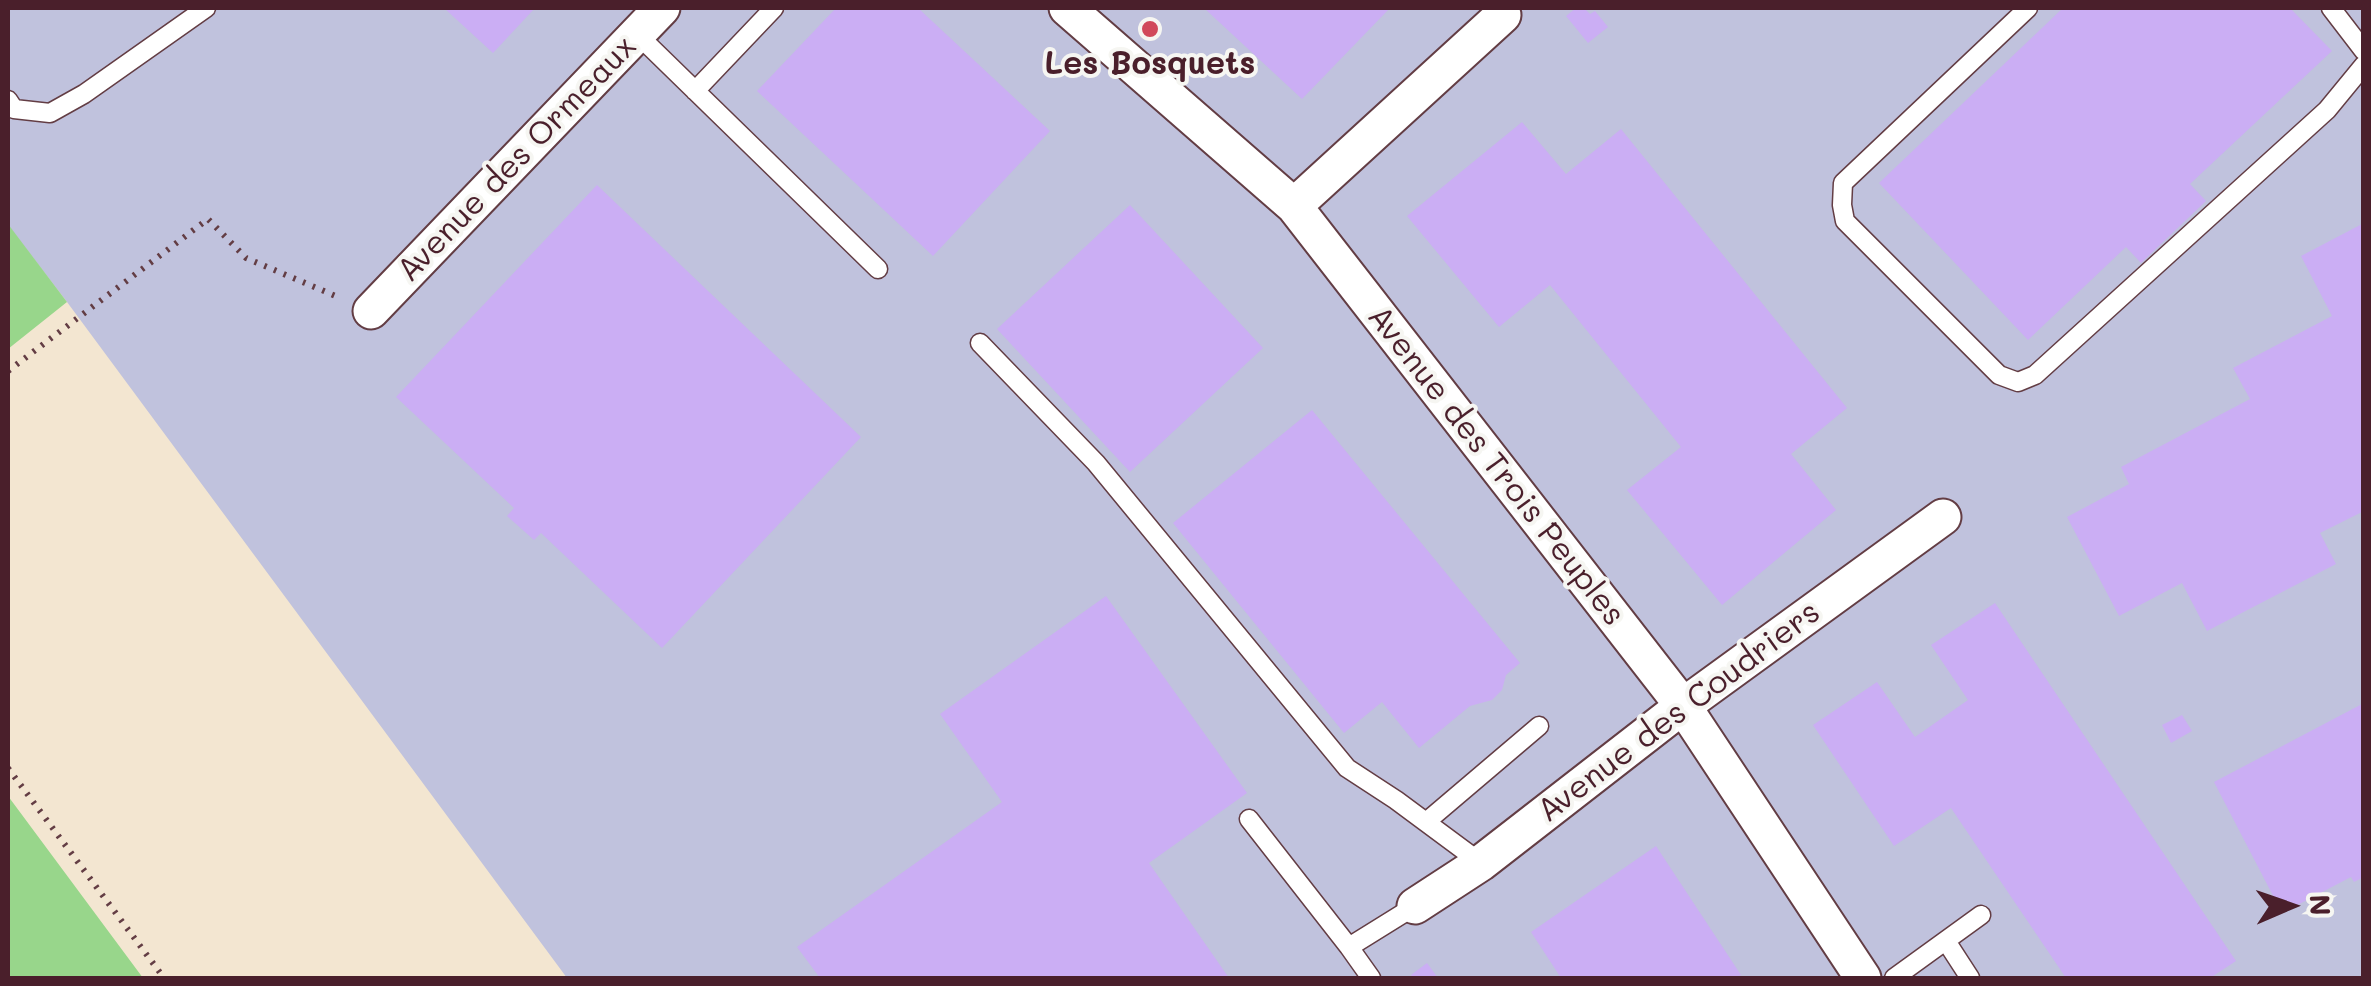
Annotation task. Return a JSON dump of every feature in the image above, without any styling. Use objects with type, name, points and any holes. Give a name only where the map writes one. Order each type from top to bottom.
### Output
[{"type":"street","name":"Avenue des Ormeaux","points":[[371,311],[662,8]]},
{"type":"street","name":"Avenue des Trois Peuples","points":[[1067,8],[1294,206],[1683,706],[1863,978]]},
{"type":"street","points":[[1294,206],[1503,15]]},
{"type":"street","name":"Avenue des Coudriers","points":[[1415,906],[1481,863],[1683,706],[1943,517]]},
{"type":"lane","points":[[8,100],[14,109],[50,113],[84,94],[206,8]]},
{"type":"lane","points":[[695,91],[774,8]]},
{"type":"lane","points":[[2028,8],[1844,184],[1842,204],[1846,221],[2000,375],[2018,382],[2034,375],[2326,110],[2364,66]]},
{"type":"lane","points":[[2331,8],[2364,51]]},
{"type":"lane","points":[[637,34],[878,269]]},
{"type":"lane","points":[[980,343],[1096,463],[1347,768],[1481,863]]},
{"type":"lane","points":[[1426,822],[1538,726]]},
{"type":"lane","points":[[1248,820],[1371,978]]},
{"type":"lane","points":[[1349,946],[1415,906]]},
{"type":"lane","points":[[1894,978],[1981,915]]},
{"type":"lane","points":[[1946,941],[1970,978]]},
{"type":"path","points":[[8,371],[208,220],[246,258],[371,311]]},
{"type":"path","points":[[8,768],[164,978]]},
{"type":"shaded area","points":[[8,8],[2363,8],[2363,978],[567,978],[8,225]]},
{"type":"green space","points":[[8,224],[67,302],[8,349]]},
{"type":"green space","points":[[8,796],[143,978],[8,978]]},
{"type":"building","points":[[444,8],[535,8],[493,53]]},
{"type":"building","points":[[836,8],[918,8],[1050,131],[933,256],[757,91]]},
{"type":"building","points":[[1204,8],[1390,8],[1302,99]]},
{"type":"building","points":[[1576,8],[1584,8],[1590,14],[1595,11],[1608,27],[1588,43],[1566,16]]},
{"type":"building","points":[[2063,8],[2290,8],[2332,51],[2190,184],[2206,201],[2141,263],[2126,247],[2028,340],[1879,183]]},
{"type":"building","points":[[1522,122],[1566,174],[1621,129],[1847,408],[1791,454],[1836,510],[1722,605],[1627,490],[1681,447],[1550,285],[1499,327],[1407,216]]},
{"type":"building","points":[[597,185],[861,437],[662,648],[541,533],[534,540],[507,516],[514,508],[396,397]]},
{"type":"building","points":[[1130,205],[1263,348],[1130,472],[997,329]]},
{"type":"building","points":[[2364,223],[2364,511],[2320,533],[2336,564],[2207,631],[2182,583],[2119,616],[2067,517],[2129,484],[2121,467],[2250,399],[2233,368],[2332,316],[2301,256]]},
{"type":"building","points":[[1312,410],[1520,663],[1506,675],[1502,690],[1492,700],[1470,706],[1419,748],[1382,702],[1344,733],[1173,523]]},
{"type":"building","points":[[1106,596],[1247,793],[1149,863],[1229,978],[820,978],[797,947],[1002,802],[940,714]]},
{"type":"building","points":[[1995,603],[2236,961],[2210,978],[2066,978],[1951,808],[1894,846],[1813,725],[1877,682],[1915,737],[1968,700],[1931,645]]},
{"type":"building","points":[[2364,703],[2364,877],[2354,882],[2351,877],[2282,913],[2214,782]]},
{"type":"building","points":[[2182,715],[2192,731],[2171,743],[2162,725]]},
{"type":"building","points":[[1656,846],[1741,975],[1561,978],[1531,932]]},
{"type":"building","points":[[1427,963],[1438,978],[1411,975]]},
{"type":"place","name":"Les Bosquets","points":[[1150,29]]}]
